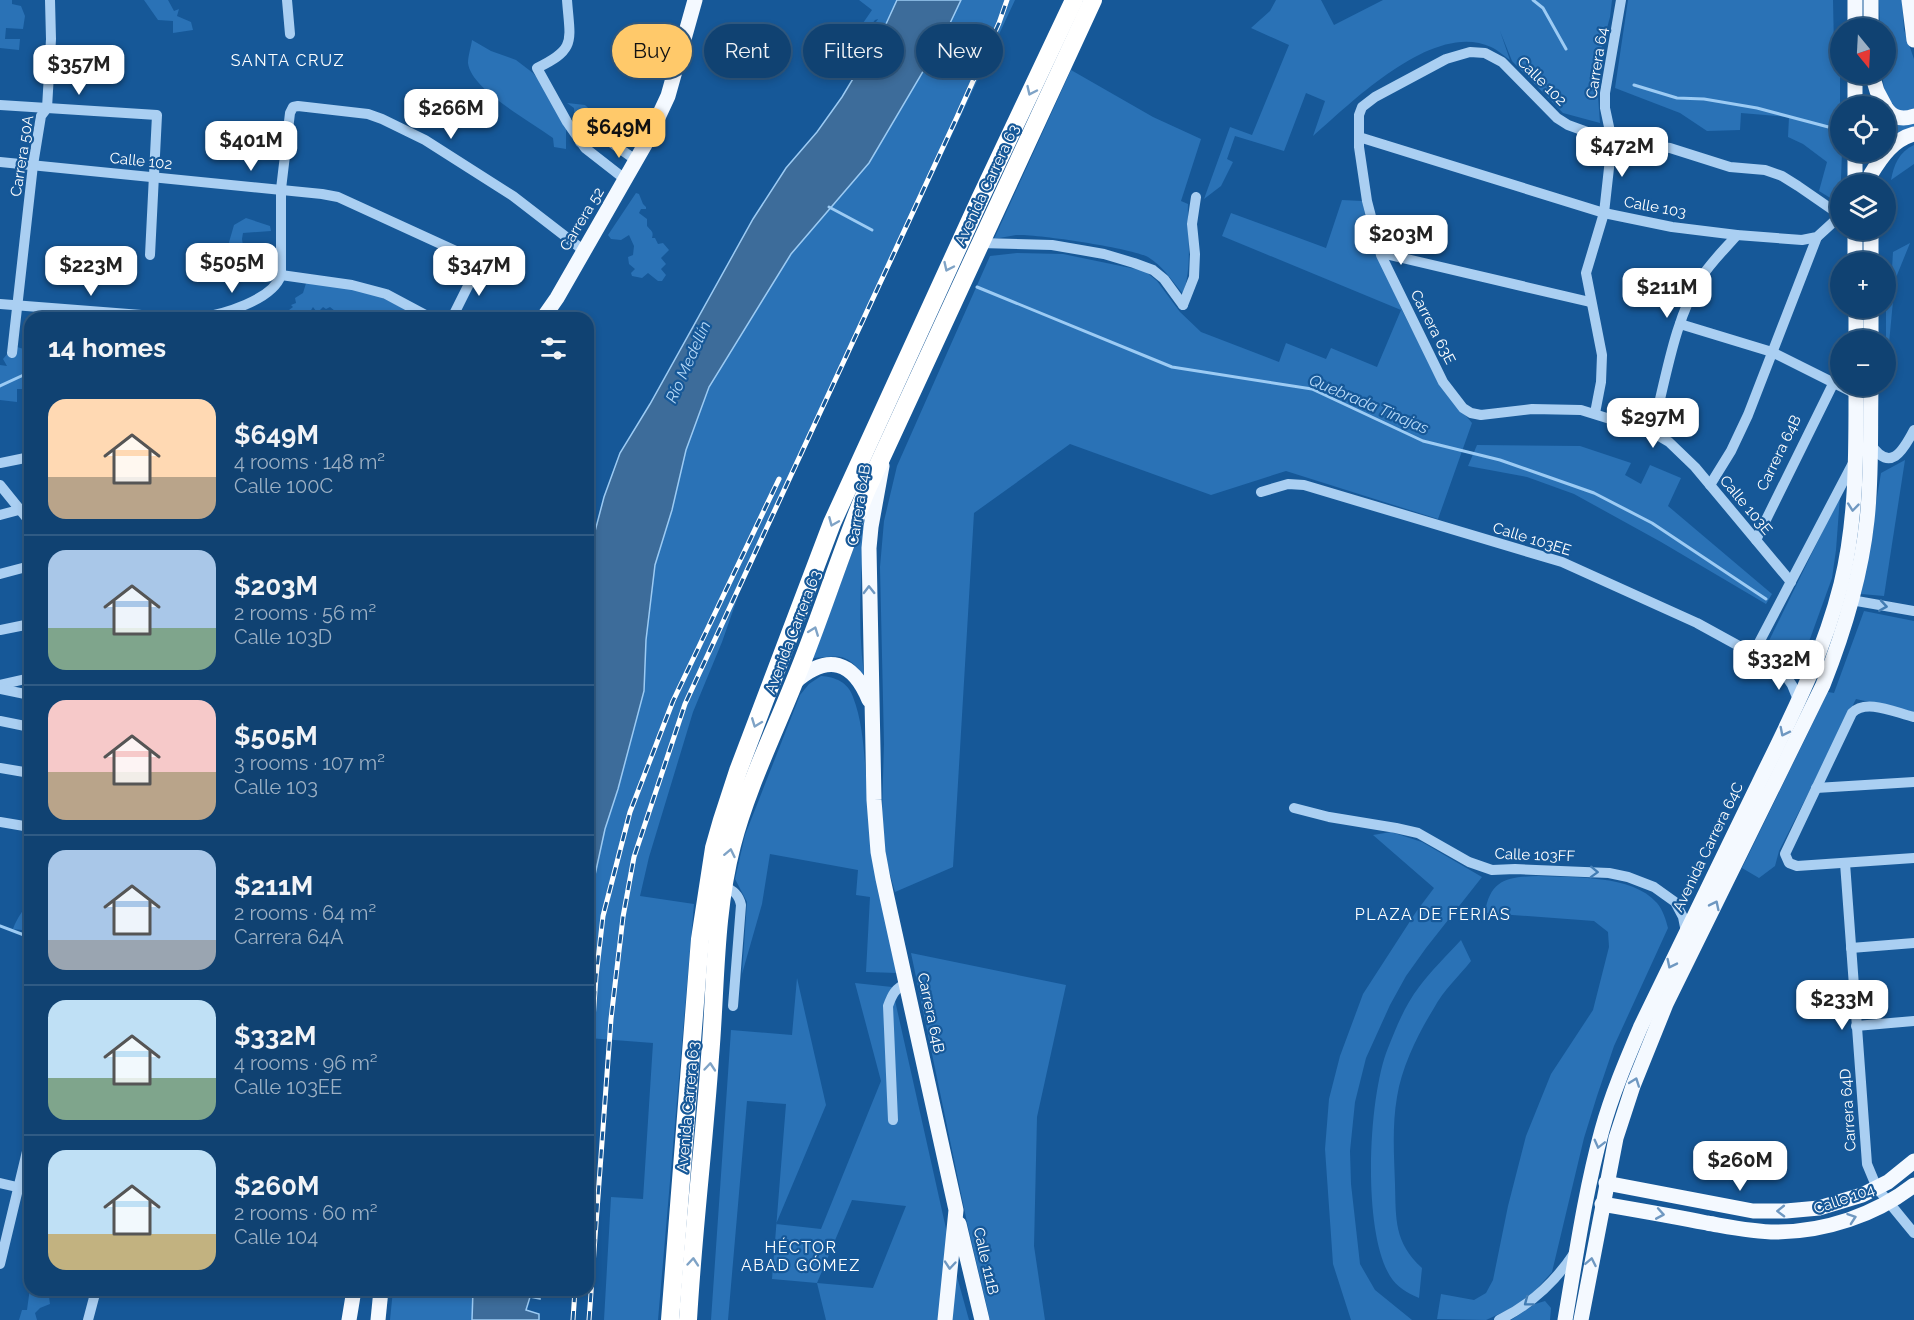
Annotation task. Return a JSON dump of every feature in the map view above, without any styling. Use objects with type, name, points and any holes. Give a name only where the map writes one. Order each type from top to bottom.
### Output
[{"type":"highway","name":"Avenida Carrera 63","points":[[670,1320],[700,939],[714,848],[722,820],[738,771],[832,523],[1074,0]]},
{"type":"highway","name":"Avenida Carrera 63","points":[[688,1320],[709,1078],[718,928],[723,887],[732,844],[820,616],[850,530],[886,447],[1093,0]]},
{"type":"main road","name":"Carrera 52","points":[[547,312],[637,161],[668,96],[695,0]]},
{"type":"main road","points":[[1855,0],[1855,18]]},
{"type":"main road","points":[[1871,0],[1871,18]]},
{"type":"main road","points":[[1910,0],[1914,37]]},
{"type":"main road","points":[[1896,117],[1914,116]]},
{"type":"main road","points":[[1874,174],[1892,146],[1914,134]]},
{"type":"main road","name":"Avenida Carrera 64C","points":[[1565,1320],[1590,1180],[1610,1107],[1641,1026],[1799,702],[1817,661],[1842,582],[1851,525],[1856,456],[1856,396]]},
{"type":"main road","points":[[1581,1320],[1606,1184],[1622,1121],[1654,1032],[1820,692],[1832,662],[1851,600],[1867,526],[1870,396]]},
{"type":"main road","name":"Carrera 64B","points":[[886,447],[869,548],[874,800],[878,852],[956,1210],[945,1320]]},
{"type":"main road","name":"Carrera 64B","points":[[795,682],[817,667],[827,665],[845,668],[852,672],[865,690],[872,712]]},
{"type":"main road","name":"Calle 104","points":[[1606,1184],[1740,1209],[1765,1211],[1819,1208],[1878,1188],[1914,1161]]},
{"type":"main road","name":"Calle 104","points":[[1602,1204],[1750,1230],[1775,1232],[1818,1227],[1862,1214],[1888,1203],[1914,1185]]},
{"type":"main road","name":"Calle 111B","points":[[956,1210],[982,1320]]},
{"type":"main road","points":[[354,1296],[354,1319]]},
{"type":"main road","points":[[378,1320],[380,1296]]},
{"type":"street","name":"Carrera 50A","points":[[12,353],[40,116],[47,108],[51,39],[50,0]]},
{"type":"street","points":[[288,0],[290,34]]},
{"type":"street","points":[[567,0],[570,36],[567,49],[557,59],[537,68],[585,148],[626,180]]},
{"type":"street","name":"Carrera 64","points":[[1595,413],[1601,382],[1602,355],[1586,273],[1604,213],[1612,141],[1606,116],[1605,93],[1621,0]]},
{"type":"street","name":"Calle 102","points":[[1362,107],[1446,59],[1470,52],[1485,53],[1502,62],[1557,118],[1579,130],[1612,141],[1670,148],[1730,167],[1765,170],[1782,176],[1830,209]]},
{"type":"street","points":[[0,105],[157,115],[150,255]]},
{"type":"street","points":[[227,312],[272,289],[279,282],[281,275],[281,189],[292,107],[368,114],[425,140],[503,190],[583,250]]},
{"type":"street","name":"Carrera 63E","points":[[1362,107],[1359,115],[1359,137],[1367,201],[1381,254],[1443,382],[1454,398],[1471,413]]},
{"type":"street","points":[[580,141],[591,128],[637,161]]},
{"type":"street","name":"Calle 103","points":[[1359,137],[1604,213],[1672,227],[1737,235],[1791,240],[1817,237]]},
{"type":"street","name":"Calle 102","points":[[0,162],[281,189],[338,197],[480,262],[455,312]]},
{"type":"street","points":[[980,243],[1052,245],[1134,262],[1153,270],[1164,279],[1183,305],[1194,277],[1195,254],[1192,224],[1196,197]]},
{"type":"street","points":[[1710,485],[1744,424],[1817,237],[1830,225]]},
{"type":"street","points":[[1652,432],[1680,324],[1700,279],[1737,235]]},
{"type":"street","points":[[1381,254],[1590,302]]},
{"type":"street","points":[[281,275],[352,285],[386,294],[420,312]]},
{"type":"street","points":[[0,304],[99,312]]},
{"type":"street","points":[[1680,324],[1772,352],[1830,380]]},
{"type":"street","name":"Carrera 64B","points":[[1756,540],[1830,390]]},
{"type":"street","name":"Calle 103E","points":[[1471,413],[1494,415],[1557,408],[1595,413],[1652,432],[1682,454],[1791,582]]},
{"type":"street","points":[[1870,443],[1880,456],[1896,457],[1904,450],[1914,430]]},
{"type":"street","points":[[1753,654],[1856,456]]},
{"type":"street","points":[[0,463],[24,458]]},
{"type":"street","name":"Calle 103EE","points":[[1261,492],[1288,484],[1304,485],[1562,562],[1697,623],[1780,669],[1792,685],[1799,702]]},
{"type":"street","points":[[0,485],[24,507]]},
{"type":"street","points":[[0,515],[24,508]]},
{"type":"street","points":[[0,574],[24,568]]},
{"type":"street","points":[[1851,600],[1914,611]]},
{"type":"street","points":[[0,630],[24,625]]},
{"type":"street","points":[[1780,669],[1792,670],[1817,661]]},
{"type":"street","points":[[0,687],[24,680]]},
{"type":"street","points":[[0,687],[24,693]]},
{"type":"street","points":[[1914,717],[1862,706],[1852,713],[1785,854],[1789,863],[1797,866],[1914,858]]},
{"type":"street","points":[[0,721],[24,726]]},
{"type":"street","points":[[0,768],[24,771]]},
{"type":"street","points":[[1816,788],[1914,782]]},
{"type":"street","name":"Calle 103FF","points":[[1294,808],[1329,817],[1418,833],[1481,867],[1492,870],[1609,873],[1628,877],[1654,886],[1675,902],[1683,917],[1686,932]]},
{"type":"street","points":[[0,822],[24,826]]},
{"type":"street","name":"Carrera 64D","points":[[1845,863],[1867,1164],[1888,1203],[1914,1233]]},
{"type":"street","points":[[723,887],[731,889],[738,895],[741,905],[733,1006]]},
{"type":"street","points":[[1851,948],[1914,943]]},
{"type":"street","points":[[893,1120],[888,1006],[898,987],[906,984]]},
{"type":"street","points":[[1856,1026],[1914,1022]]},
{"type":"street","points":[[0,1264],[24,1163]]},
{"type":"street","points":[[0,1183],[24,1188]]},
{"type":"street","points":[[1499,1320],[1523,1306],[1551,1283],[1562,1271],[1578,1246]]},
{"type":"street","points":[[88,1320],[94,1296]]},
{"type":"shaded area","points":[[0,0],[12,0],[12,4],[21,6],[25,16],[23,29],[6,28],[5,39],[20,39],[19,50],[0,48]]},
{"type":"shaded area","points":[[144,0],[168,0],[174,11],[179,9],[177,16],[191,22],[193,30],[173,33],[173,21],[158,20]]},
{"type":"shaded area","points":[[859,0],[906,0],[895,20],[888,24],[878,24],[878,19],[872,24],[862,24],[872,10]]},
{"type":"shaded area","points":[[961,0],[1015,0],[1003,26],[950,24]]},
{"type":"shaded area","points":[[1276,0],[1321,0],[1334,25],[1383,0],[1612,0],[1610,17],[1596,69],[1600,123],[1563,113],[1512,61],[1500,31],[1510,60],[1491,47],[1469,42],[1445,45],[1420,54],[1371,86],[1313,136],[1325,101],[1306,93],[1284,151],[1235,136],[1227,159],[1233,162],[1221,186],[1204,199],[1230,127],[1252,135],[1289,45],[1251,28],[1270,11]]},
{"type":"shaded area","points":[[1628,0],[1833,0],[1833,18],[1830,18],[1830,84],[1840,84],[1840,96],[1830,96],[1830,162],[1842,162],[1841,174],[1830,174],[1830,198],[1819,191],[1827,162],[1803,144],[1788,137],[1789,117],[1741,113],[1740,130],[1707,131],[1680,113],[1615,88]]},
{"type":"shaded area","points":[[1879,0],[1902,0],[1904,30],[1914,59],[1914,109],[1905,112],[1896,110],[1896,96],[1886,96],[1884,84],[1896,84],[1896,18],[1880,18]]},
{"type":"shaded area","points":[[472,40],[491,51],[516,60],[533,73],[566,113],[566,149],[554,147],[553,138],[504,105],[480,84],[468,63]]},
{"type":"shaded area","points":[[1071,70],[1153,117],[1201,139],[1181,201],[1188,204],[1189,260],[1183,294],[1158,265],[1138,253],[1084,242],[1043,237],[1016,235],[994,239]]},
{"type":"shaded area","points":[[919,78],[979,78],[743,582],[722,642],[693,712],[649,857],[640,896],[694,904],[658,1320],[604,1320],[611,1197],[643,1199],[653,1043],[594,1038],[594,879],[605,829],[644,691],[646,640],[655,565],[672,510],[686,450],[709,387],[791,254],[869,163]]},
{"type":"shaded area","points":[[567,103],[585,105],[601,120],[611,111],[625,116],[626,136],[616,138],[612,133],[600,137],[588,129],[585,148],[575,131],[574,108]]},
{"type":"shaded area","points":[[1896,120],[1914,123],[1914,129],[1896,134]]},
{"type":"shaded area","points":[[1914,145],[1914,164],[1896,177],[1896,174],[1893,174],[1894,169],[1904,151]]},
{"type":"shaded area","points":[[636,193],[639,194],[646,207],[639,213],[647,219],[652,238],[655,238],[658,244],[663,243],[669,250],[661,258],[666,264],[661,269],[666,275],[662,281],[658,281],[648,273],[642,278],[632,276],[631,273],[635,269],[629,264],[628,257],[633,255],[634,246],[629,235],[621,240],[611,239],[608,235]]},
{"type":"shaded area","points":[[1342,200],[1362,201],[1371,240],[1402,310],[1440,385],[1472,423],[1438,519],[1286,471],[1211,495],[1070,444],[974,513],[953,867],[895,892],[886,860],[882,813],[884,744],[880,567],[884,521],[897,466],[990,256],[1017,253],[1063,254],[1145,271],[1157,281],[1180,312],[1201,332],[1279,362],[1286,343],[1326,359],[1331,348],[1377,367],[1401,310],[1222,236],[1231,213],[1326,248]]},
{"type":"shaded area","points":[[246,218],[270,226],[271,231],[243,233],[245,258],[223,263],[234,225]]},
{"type":"shaded area","points":[[1910,243],[1896,278],[1896,252],[1893,252]]},
{"type":"shaded area","points":[[307,280],[354,284],[409,311],[336,312],[330,307],[326,309],[323,307],[316,311],[313,307],[310,312],[290,312],[293,307],[291,305],[296,303],[295,298],[303,293]]},
{"type":"shaded area","points":[[1886,318],[1891,318],[1890,330],[1886,330]]},
{"type":"shaded area","points":[[14,346],[24,349],[24,389],[17,389],[17,402],[0,400],[0,365],[7,366],[3,359]]},
{"type":"shaded area","points":[[1477,445],[1580,446],[1631,463],[1625,475],[1641,484],[1650,465],[1681,478],[1668,506],[1772,594],[1766,604],[1574,494],[1527,477],[1468,466]]},
{"type":"shaded area","points":[[1905,460],[1884,596],[1861,594],[1881,473]]},
{"type":"shaded area","points":[[1840,496],[1832,578],[1802,661],[1786,661],[1763,653]]},
{"type":"shaded area","points":[[866,515],[860,615],[864,675],[852,662],[842,657],[813,658]]},
{"type":"shaded area","points":[[1864,611],[1914,621],[1914,712],[1856,699],[1779,851],[1775,866],[1759,878],[1742,868],[1828,692],[1834,693]]},
{"type":"shaded area","points":[[821,676],[836,679],[844,684],[851,692],[857,709],[871,818],[898,973],[866,972],[870,897],[856,895],[858,870],[770,854],[762,904],[742,974],[747,902],[735,879],[745,835],[800,695],[809,684]]},
{"type":"shaded area","points":[[1391,832],[1422,842],[1482,877],[1406,976],[1366,1058],[1355,1102],[1350,1151],[1351,1184],[1360,1264],[1375,1290],[1412,1320],[1351,1320],[1333,1264],[1325,1149],[1329,1099],[1340,1056],[1363,994],[1434,888],[1373,835]]},
{"type":"shaded area","points":[[1518,877],[1601,879],[1633,887],[1657,903],[1663,912],[1668,928],[1614,1046],[1597,1096],[1584,1138],[1552,1272],[1534,1292],[1510,1309],[1486,1320],[1437,1319],[1441,1294],[1474,1300],[1486,1293],[1493,1280],[1508,1206],[1526,1136],[1551,1074],[1593,1010],[1609,947],[1608,932],[1594,921],[1485,913],[1491,893],[1502,882]]},
{"type":"shaded area","points":[[24,909],[24,930],[13,929]]},
{"type":"shaded area","points":[[1461,940],[1471,961],[1442,996],[1422,1029],[1411,1051],[1399,1085],[1395,1108],[1398,1230],[1406,1249],[1422,1268],[1419,1298],[1396,1283],[1390,1276],[1381,1255],[1372,1197],[1372,1130],[1381,1070],[1405,1009],[1424,981]]},
{"type":"shaded area","points":[[911,953],[1066,985],[1037,1117],[1034,1246],[1045,1320],[990,1320],[968,1227]]},
{"type":"shaded area","points":[[797,978],[826,1105],[776,1223],[786,1104],[747,1101],[728,1320],[711,1320],[731,1030],[792,1035]]},
{"type":"shaded area","points":[[855,983],[892,987],[949,1242],[938,1320],[826,1320],[817,1283],[772,1279],[776,1224],[821,1229],[881,1081]],"holes":[[[852,1200],[906,1206],[873,1288],[817,1283]]]},
{"type":"shaded area","points":[[956,1273],[969,1320],[952,1320]]},
{"type":"shaded area","points":[[29,1296],[49,1296],[50,1304],[35,1313],[37,1320],[19,1320],[22,1310],[27,1310]]},
{"type":"shaded area","points":[[392,1296],[473,1296],[472,1320],[390,1320]]},
{"type":"shaded area","points":[[1545,1301],[1551,1308],[1550,1320],[1511,1320],[1535,1304]]},
{"type":"water","name":"Río Medellín","points":[[897,0],[961,0],[950,24],[916,24],[916,78],[919,78],[869,163],[791,254],[709,387],[686,450],[672,510],[655,565],[646,640],[644,691],[605,829],[594,879],[594,535],[604,497],[620,453],[650,404],[753,219],[786,168],[817,132],[853,78],[904,78],[904,24],[886,24]]},
{"type":"water","points":[[473,1296],[540,1296],[540,1299],[530,1297],[526,1310],[539,1314],[539,1320],[472,1320]]},
{"type":"waterway","points":[[1533,0],[1543,8],[1566,49]]},
{"type":"waterway","points":[[1634,85],[1677,98],[1704,99],[1757,108],[1830,127]]},
{"type":"waterway","name":"Quebrada Tinajas","points":[[829,207],[872,230]]},
{"type":"waterway","name":"Quebrada Tinajas","points":[[977,287],[1172,367],[1312,389],[1423,441],[1500,460],[1594,493],[1652,523],[1766,599]]},
{"type":"waterway","points":[[0,386],[24,375]]},
{"type":"waterway","points":[[0,926],[24,935]]},
{"type":"railway","points":[[594,1252],[611,1019],[623,917],[634,857],[685,704],[957,117],[1007,0]]},
{"type":"railway","points":[[594,1005],[603,916],[630,812],[673,701],[779,479]]},
{"type":"railway","points":[[573,1320],[575,1296]]},
{"type":"railway","points":[[589,1320],[591,1296]]},
{"type":"district","name":"SANTA CRUZ","points":[[288,60]]},
{"type":"district","name":"PLAZA DE FERIAS","points":[[1433,914]]},
{"type":"district","name":"HÉCTOR ABAD GÓMEZ","points":[[801,1256]]}]
